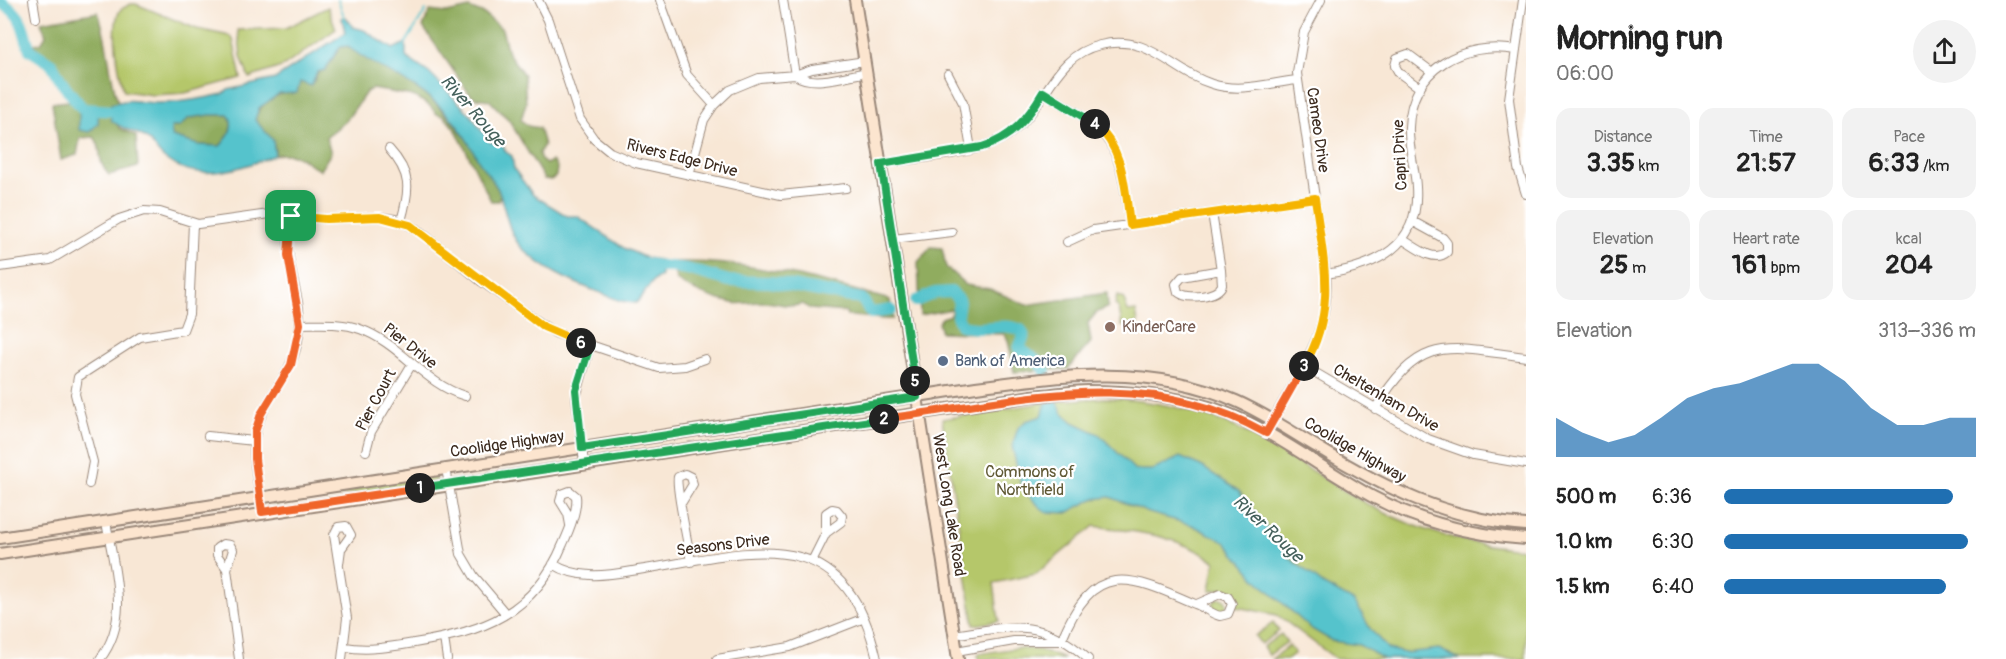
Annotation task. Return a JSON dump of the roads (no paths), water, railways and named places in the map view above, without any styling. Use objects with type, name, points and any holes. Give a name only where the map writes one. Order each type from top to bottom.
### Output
[{"type":"main road","name":"West Long Lake Road","points":[[855,0],[957,655]]},
{"type":"main road","name":"Coolidge Highway","points":[[0,537],[1013,382],[1082,375],[1134,375],[1200,388],[1235,400],[1273,419],[1327,453],[1414,499],[1457,514],[1526,525]]},
{"type":"main road","points":[[1032,396],[1030,386],[1036,380]]},
{"type":"main road","points":[[1011,399],[1017,393],[1013,382]]},
{"type":"main road","name":"Coolidge Highway","points":[[0,554],[814,428],[1032,396],[1085,391],[1147,393],[1210,407],[1266,433],[1404,512],[1462,531],[1526,539]]},
{"type":"main road","points":[[836,425],[837,416],[844,408]]},
{"type":"main road","points":[[814,428],[820,422],[820,412]]},
{"type":"street","points":[[33,0],[36,18]]},
{"type":"street","name":"Rivers Edge Drive","points":[[538,0],[548,20],[577,110],[594,139],[615,155],[689,175],[781,195],[846,188]]},
{"type":"street","points":[[660,0],[687,75],[698,90],[714,105]]},
{"type":"street","points":[[783,0],[795,75],[803,80],[813,81],[866,67]]},
{"type":"street","name":"Cameo Drive","points":[[1266,433],[1304,366],[1323,324],[1326,303],[1326,274],[1297,80],[1302,40],[1313,13],[1322,0]]},
{"type":"street","points":[[1524,0],[1509,106],[1518,168],[1526,194]]},
{"type":"street","points":[[881,164],[989,145],[1011,133],[1028,116],[1062,66],[1077,54],[1098,45],[1116,42],[1149,48],[1198,78],[1222,87],[1239,88],[1297,80]]},
{"type":"street","name":"Capri Drive","points":[[1326,274],[1354,270],[1377,261],[1402,239],[1412,221],[1416,189],[1409,125],[1412,108],[1420,88],[1432,72],[1446,61],[1470,50],[1497,47],[1516,50]]},
{"type":"street","points":[[1420,88],[1396,70],[1397,58],[1408,54],[1432,72]]},
{"type":"street","points":[[689,175],[700,129],[714,105],[730,90],[750,80],[795,75],[812,69],[866,67]]},
{"type":"street","points":[[948,74],[963,103],[971,149]]},
{"type":"street","points":[[1043,92],[1093,123],[1109,140],[1123,171],[1130,225]]},
{"type":"street","points":[[389,149],[399,160],[407,177],[407,200],[401,221]]},
{"type":"street","points":[[1067,242],[1093,230],[1315,198]]},
{"type":"street","points":[[0,267],[50,260],[136,212],[160,212],[193,223],[216,223],[269,214],[326,219],[374,216],[401,221],[424,234],[482,282],[544,327],[590,346],[659,368],[685,366],[705,359]]},
{"type":"street","points":[[1212,213],[1221,270],[1222,285],[1215,293],[1186,297],[1178,292],[1176,284],[1182,277],[1221,270]]},
{"type":"street","points":[[262,512],[254,441],[261,414],[291,365],[300,324],[288,255],[291,216]]},
{"type":"street","points":[[1402,239],[1434,257],[1441,257],[1447,252],[1446,240],[1412,221]]},
{"type":"street","points":[[89,484],[93,462],[75,394],[75,382],[81,372],[140,338],[159,333],[179,332],[186,327],[189,314],[193,223]]},
{"type":"street","points":[[893,238],[952,232]]},
{"type":"street","name":"Pier Drive","points":[[300,324],[357,327],[379,338],[446,391],[465,396]]},
{"type":"street","points":[[584,463],[576,390],[590,346]]},
{"type":"street","points":[[1375,410],[1398,374],[1411,363],[1432,352],[1456,348],[1526,357]]},
{"type":"street","name":"Pier Court","points":[[366,451],[371,432],[412,364]]},
{"type":"street","name":"Cheltenham Drive","points":[[1304,366],[1375,410],[1443,445],[1473,455],[1526,464]]},
{"type":"street","points":[[208,436],[254,441]]},
{"type":"street","points":[[446,468],[458,544],[464,560],[506,614]]},
{"type":"street","points":[[682,502],[691,562]]},
{"type":"street","points":[[100,659],[115,635],[118,617],[106,521]]},
{"type":"street","points":[[345,647],[374,649],[444,638],[478,629],[506,614],[531,594],[553,564],[570,525]]},
{"type":"street","points":[[812,561],[826,533]]},
{"type":"street","name":"Seasons Drive","points":[[553,564],[566,571],[590,576],[764,551],[790,553],[812,561],[844,585],[862,619],[877,659]]},
{"type":"street","points":[[339,564],[347,618],[342,659]]},
{"type":"street","points":[[227,569],[239,659]]},
{"type":"street","points":[[1061,641],[1079,603],[1091,591],[1108,582],[1121,580],[1142,582],[1197,604]]},
{"type":"street","points":[[717,659],[790,647],[862,619]]},
{"type":"street","points":[[954,635],[1030,627],[1044,630],[1088,659]]},
{"type":"street","points":[[444,638],[447,659]]},
{"type":"street","points":[[957,655],[1014,641],[1061,641]]},
{"type":"water","points":[[346,17],[353,27],[364,30],[393,49],[406,43],[406,57],[429,73],[470,114],[490,142],[502,144],[506,152],[512,156],[514,169],[533,195],[567,216],[577,216],[624,248],[646,258],[660,260],[661,276],[636,303],[630,303],[574,282],[539,262],[523,249],[514,237],[498,190],[451,118],[413,86],[347,46],[340,47],[325,70],[317,72],[311,86],[300,82],[297,93],[279,94],[259,108],[255,120],[273,140],[275,155],[248,165],[220,172],[192,171],[178,167],[162,157],[143,136],[111,120],[111,104],[118,102],[157,103],[190,100],[223,94],[228,90],[275,79],[345,33],[342,18]],"holes":[[[228,115],[231,127],[220,146],[199,145],[172,137],[171,127],[179,127],[189,118]]]},
{"type":"water","points":[[82,105],[99,108],[98,124],[89,132],[79,130],[79,111]]},
{"type":"water","points":[[1057,401],[1063,413],[1073,422],[1099,434],[1135,470],[1153,470],[1180,457],[1201,466],[1239,491],[1290,558],[1324,585],[1355,602],[1371,630],[1388,649],[1405,653],[1439,649],[1460,659],[1384,659],[1359,645],[1332,641],[1310,628],[1256,579],[1225,542],[1192,525],[1149,513],[1110,497],[1093,499],[1067,513],[1045,512],[1022,489],[1012,446],[1018,428],[1026,421],[1042,416],[1046,403]]},
{"type":"waterway","points":[[338,0],[345,19]]},
{"type":"waterway","name":"River Rouge","points":[[0,2],[18,17],[30,50],[52,64],[62,83],[83,109],[125,114]]},
{"type":"waterway","points":[[404,46],[426,10]]},
{"type":"waterway","name":"River Rouge","points":[[646,264],[687,269],[729,281],[770,282],[862,299],[871,313],[891,310]]},
{"type":"waterway","name":"River Rouge","points":[[916,301],[935,293],[952,292],[959,301],[957,316],[961,325],[1021,330],[1024,336],[1019,348],[1039,363],[1045,371]]},
{"type":"place","name":"KinderCare","points":[[1110,327]]},
{"type":"place","name":"Bank of America","points":[[943,361]]},
{"type":"park label","name":"Commons of Northfield","points":[[1030,481]]}]
